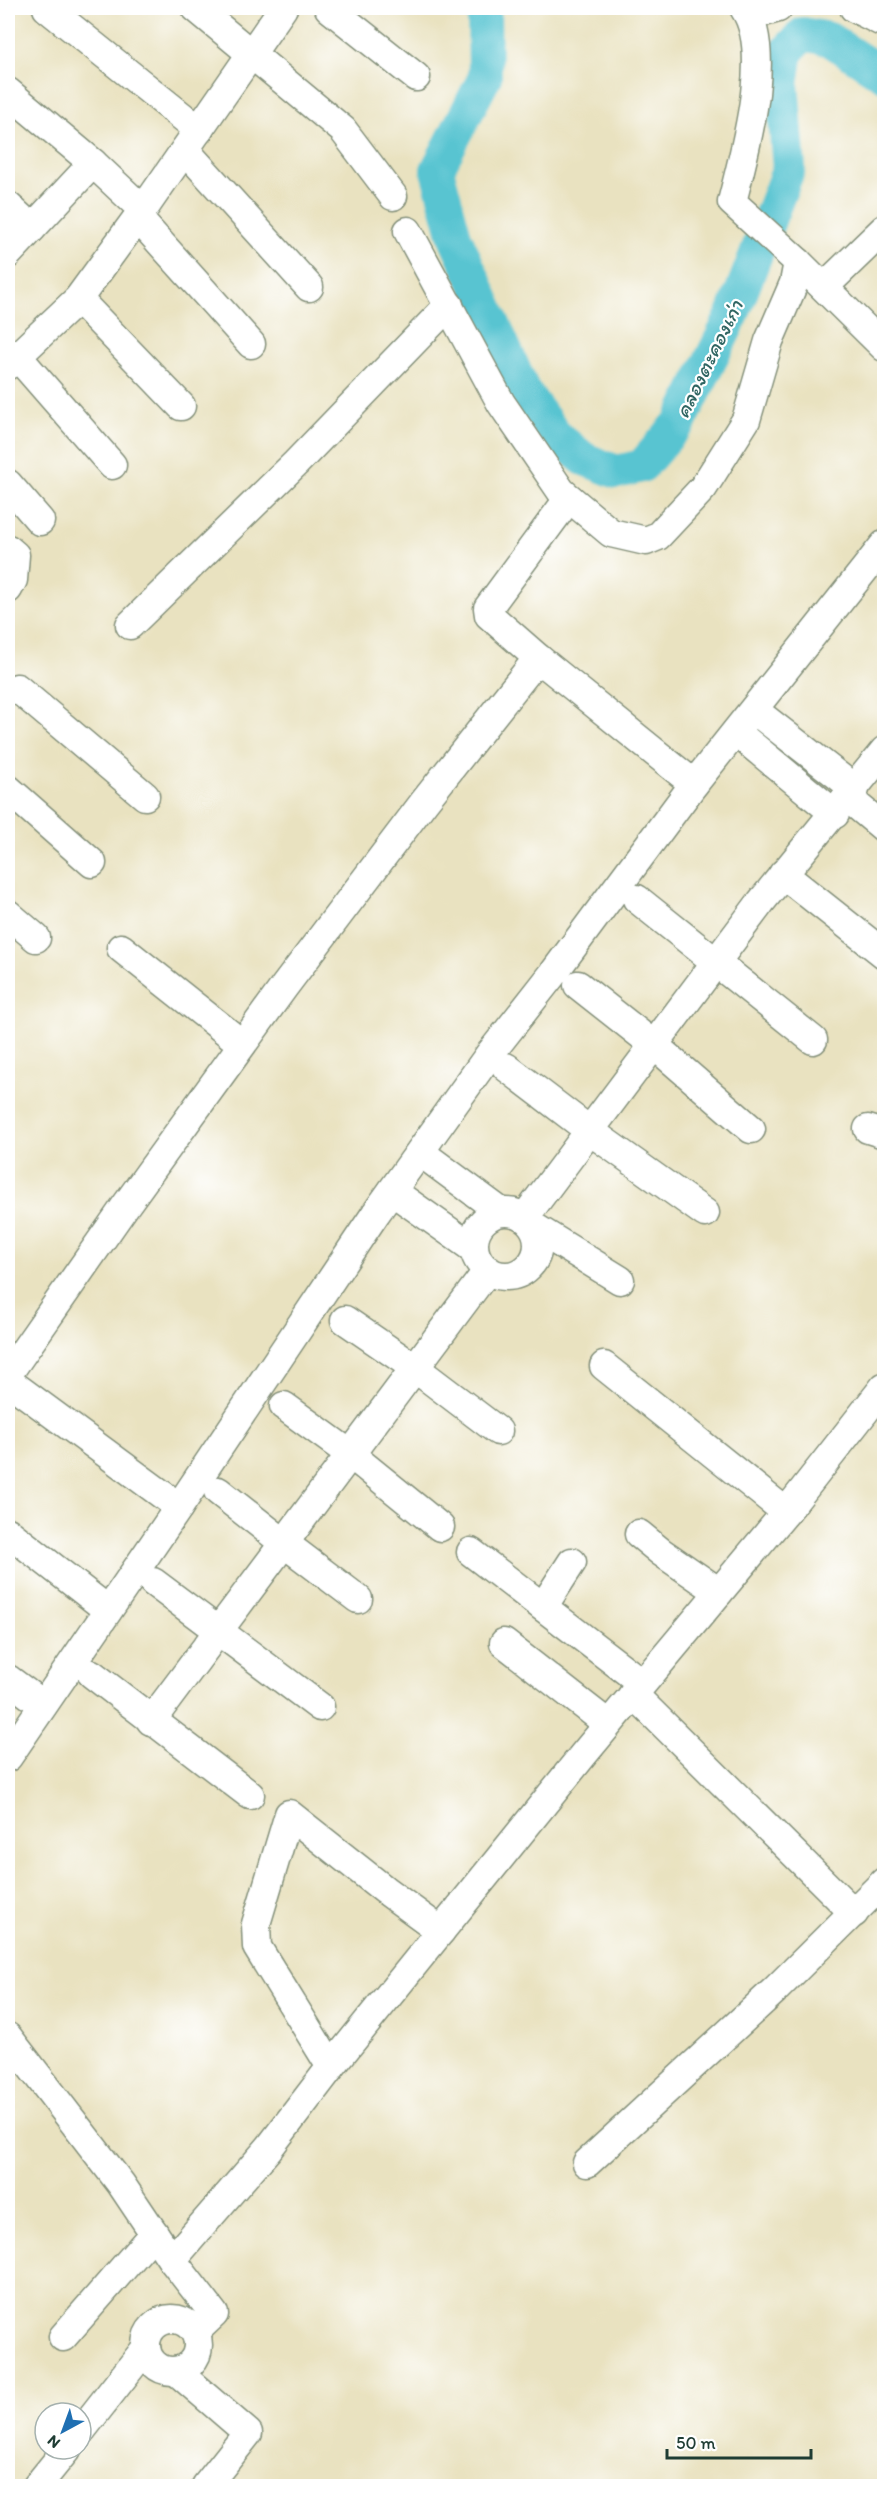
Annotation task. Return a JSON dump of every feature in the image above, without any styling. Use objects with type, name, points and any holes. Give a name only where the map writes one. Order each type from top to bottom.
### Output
[{"type":"street","points":[[47,8],[192,140],[309,287]]},
{"type":"street","points":[[196,8],[343,130],[393,196]]},
{"type":"street","points":[[112,465],[12,360],[78,299],[283,8]]},
{"type":"street","points":[[329,8],[416,76]]},
{"type":"street","points":[[778,8],[747,12],[757,52],[753,118],[732,202],[885,346]]},
{"type":"street","points":[[854,8],[885,23]]},
{"type":"street","points":[[8,92],[93,163],[140,214],[251,344]]},
{"type":"street","points":[[8,254],[93,163]]},
{"type":"street","points":[[8,206],[32,228]]},
{"type":"street","points":[[824,287],[885,229]]},
{"type":"street","points":[[408,231],[501,403],[561,491],[611,533],[646,541],[658,536],[703,488],[746,420],[769,341],[794,283],[798,262]]},
{"type":"street","points":[[78,299],[181,406]]},
{"type":"street","points":[[130,625],[296,463],[448,305]]},
{"type":"street","points":[[8,484],[40,521]]},
{"type":"street","points":[[569,498],[488,608],[489,615],[538,658],[694,784]]},
{"type":"street","points":[[8,1756],[392,1191],[489,1055],[552,975],[694,784],[885,545]]},
{"type":"street","points":[[8,549],[15,555],[13,579],[8,589]]},
{"type":"street","points":[[179,1507],[9,1371],[242,1044],[424,802],[538,658]]},
{"type":"street","points":[[11,690],[145,796]]},
{"type":"street","points":[[754,710],[846,800]]},
{"type":"street","points":[[736,732],[846,800],[885,828]]},
{"type":"street","points":[[520,1219],[590,1131],[783,874],[885,751]]},
{"type":"street","points":[[8,789],[92,863]]},
{"type":"street","points":[[783,874],[885,954]]},
{"type":"street","points":[[637,899],[813,1040]]},
{"type":"street","points":[[8,914],[36,938]]},
{"type":"street","points":[[121,948],[242,1044]]},
{"type":"street","points":[[578,985],[654,1045],[751,1129]]},
{"type":"street","points":[[506,1067],[705,1214]]},
{"type":"street","points":[[420,1152],[520,1219],[620,1280]]},
{"type":"street","points":[[151,1721],[414,1368],[481,1259],[475,1236],[480,1225],[489,1216],[520,1219],[538,1239],[538,1251],[533,1263],[524,1271],[512,1276],[499,1275],[481,1259],[392,1191]]},
{"type":"street","points":[[345,1320],[498,1431]]},
{"type":"street","points":[[604,1366],[786,1512]]},
{"type":"street","points":[[172,2260],[269,2148],[331,2067],[608,1724],[786,1512],[885,1387]]},
{"type":"street","points":[[284,1406],[350,1454],[440,1527]]},
{"type":"street","points":[[218,1491],[358,1599]]},
{"type":"street","points":[[8,1532],[108,1610]]},
{"type":"street","points":[[639,1534],[719,1592]]},
{"type":"street","points":[[471,1552],[543,1607],[638,1689],[854,1913]]},
{"type":"street","points":[[543,1607],[572,1562]]},
{"type":"street","points":[[153,1582],[320,1707]]},
{"type":"street","points":[[504,1642],[608,1724]]},
{"type":"street","points":[[92,1674],[250,1795]]},
{"type":"street","points":[[8,1679],[43,1705]]},
{"type":"street","points":[[331,2067],[257,1947],[256,1924],[289,1814],[441,1931]]},
{"type":"street","points":[[587,2163],[775,1990],[885,1882]]},
{"type":"street","points":[[8,2037],[121,2184],[172,2260],[214,2314],[195,2332]]},
{"type":"street","points":[[63,2337],[154,2233]]},
{"type":"street","points":[[176,2371],[193,2361],[198,2352],[198,2341],[195,2332],[188,2324],[179,2319],[169,2319],[151,2328],[146,2348],[149,2358],[165,2370],[176,2371],[248,2433],[206,2487]]},
{"type":"street","points":[[93,2416],[146,2348]]},
{"type":"street","points":[[38,2487],[58,2461]]},
{"type":"waterway","name":"คลองตะคองเก่า","points":[[484,8],[485,77],[437,170],[455,237],[523,390],[556,436],[584,459],[617,472],[642,466],[680,422],[733,314],[789,168],[782,84],[787,51],[803,34],[829,39],[884,75]]}]
